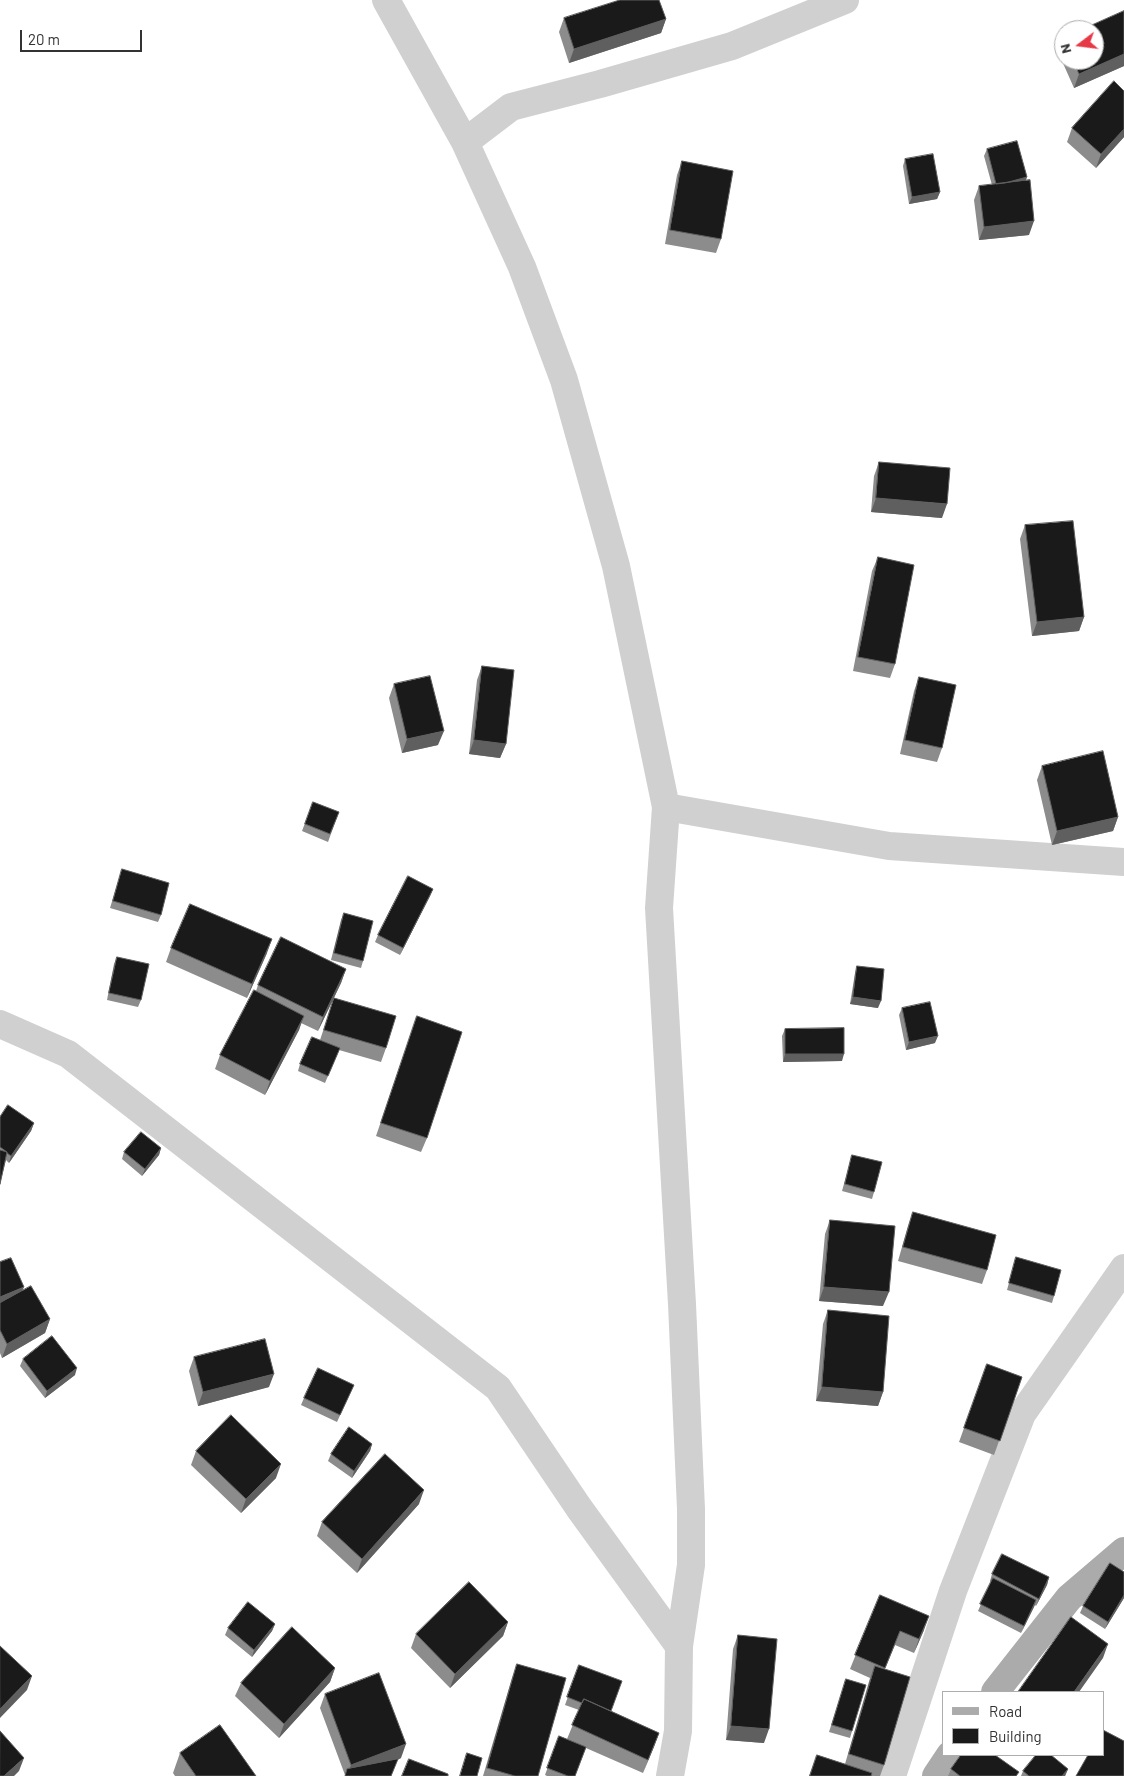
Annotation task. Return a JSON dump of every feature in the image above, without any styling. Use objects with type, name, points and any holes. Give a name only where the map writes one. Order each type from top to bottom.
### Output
[{"type":"main road","points":[[996,1691],[1070,1598],[1124,1550]]},
{"type":"main road","points":[[936,1776],[949,1756]]},
{"type":"street","points":[[386,0],[465,142],[522,266],[564,380],[616,566],[666,807],[659,908],[682,1304],[691,1509],[690,1565],[679,1646],[678,1731],[670,1776]]},
{"type":"street","points":[[465,142],[511,107],[600,84],[732,46],[845,0]]},
{"type":"street","points":[[666,807],[889,846],[1124,862]]},
{"type":"street","points":[[0,1024],[68,1054],[498,1388],[579,1508],[679,1646]]},
{"type":"street","points":[[892,1776],[953,1591],[1022,1414],[1124,1268]]},
{"type":"building","points":[[620,0],[659,0],[666,19],[574,49],[564,18]]},
{"type":"building","points":[[1124,11],[1124,54],[1104,63],[1104,20]]},
{"type":"building","points":[[1077,70],[1088,70],[1079,74]]},
{"type":"building","points":[[1114,81],[1124,91],[1124,129],[1101,154],[1072,128]]},
{"type":"building","points":[[1017,141],[1027,177],[996,184],[987,149]]},
{"type":"building","points":[[933,154],[940,192],[912,197],[905,159]]},
{"type":"building","points":[[682,161],[733,171],[721,239],[670,230]]},
{"type":"building","points":[[1030,180],[1034,221],[984,227],[979,186]]},
{"type":"building","points":[[879,462],[950,468],[947,504],[876,498]]},
{"type":"building","points":[[1073,521],[1084,617],[1037,622],[1025,525]]},
{"type":"building","points":[[878,557],[914,565],[895,664],[858,657]]},
{"type":"building","points":[[482,666],[514,670],[506,744],[474,740]]},
{"type":"building","points":[[430,676],[444,731],[407,739],[394,684]]},
{"type":"building","points":[[919,677],[956,685],[942,748],[905,740]]},
{"type":"building","points":[[1103,751],[1118,817],[1057,831],[1042,766]]},
{"type":"building","points":[[313,802],[339,812],[330,834],[305,824]]},
{"type":"building","points":[[122,869],[169,883],[161,915],[113,901]]},
{"type":"building","points":[[408,876],[433,889],[403,948],[378,935]]},
{"type":"building","points":[[190,904],[272,939],[252,984],[171,948]]},
{"type":"building","points":[[344,913],[373,921],[363,961],[334,953]]},
{"type":"building","points":[[281,937],[346,969],[323,1017],[258,985]]},
{"type":"building","points":[[117,957],[149,964],[141,1000],[109,993]]},
{"type":"building","points":[[857,966],[884,969],[881,1001],[853,997]]},
{"type":"building","points":[[254,990],[304,1016],[270,1081],[220,1055]]},
{"type":"building","points":[[334,998],[396,1016],[386,1048],[324,1030]]},
{"type":"building","points":[[930,1002],[938,1036],[909,1042],[902,1008]]},
{"type":"building","points":[[417,1016],[462,1032],[427,1138],[381,1123]]},
{"type":"building","points":[[844,1028],[844,1054],[785,1054],[785,1029]]},
{"type":"building","points":[[312,1037],[340,1048],[328,1076],[300,1064]]},
{"type":"building","points":[[8,1105],[34,1123],[11,1156],[0,1147],[0,1117]]},
{"type":"building","points":[[141,1132],[161,1148],[145,1169],[124,1152]]},
{"type":"building","points":[[0,1150],[7,1152],[0,1184]]},
{"type":"building","points":[[852,1155],[882,1162],[874,1192],[845,1184]]},
{"type":"building","points":[[913,1212],[996,1235],[987,1270],[903,1247]]},
{"type":"building","points":[[830,1220],[895,1226],[889,1292],[824,1287]]},
{"type":"building","points":[[1016,1257],[1061,1270],[1054,1296],[1009,1283]]},
{"type":"building","points":[[11,1258],[24,1287],[0,1297],[0,1262]]},
{"type":"building","points":[[31,1286],[50,1319],[7,1344],[0,1330],[0,1303]]},
{"type":"building","points":[[828,1310],[889,1316],[883,1392],[822,1387]]},
{"type":"building","points":[[52,1336],[77,1368],[47,1391],[23,1359]]},
{"type":"building","points":[[265,1339],[274,1374],[203,1392],[194,1357]]},
{"type":"building","points":[[987,1364],[1022,1377],[1000,1441],[964,1428]]},
{"type":"building","points":[[318,1368],[354,1385],[340,1415],[304,1398]]},
{"type":"building","points":[[231,1415],[281,1464],[246,1499],[196,1451]]},
{"type":"building","points":[[349,1427],[372,1444],[354,1471],[331,1454]]},
{"type":"building","points":[[385,1454],[424,1490],[362,1559],[322,1522]]},
{"type":"building","points":[[1002,1554],[1049,1577],[1039,1599],[992,1574]]},
{"type":"building","points":[[1110,1563],[1124,1572],[1124,1595],[1108,1622],[1083,1606]]},
{"type":"building","points":[[993,1578],[1036,1600],[1024,1626],[980,1604]]},
{"type":"building","points":[[469,1582],[508,1622],[455,1674],[416,1634]]},
{"type":"building","points":[[880,1595],[929,1616],[919,1639],[900,1631],[885,1668],[855,1655]]},
{"type":"building","points":[[248,1602],[275,1624],[254,1650],[228,1628]]},
{"type":"building","points":[[1071,1617],[1108,1644],[1075,1691],[1019,1691]]},
{"type":"building","points":[[292,1627],[335,1668],[284,1724],[241,1683]]},
{"type":"building","points":[[738,1635],[777,1639],[769,1729],[731,1726]]},
{"type":"building","points":[[0,1646],[32,1676],[0,1709]]},
{"type":"building","points":[[517,1664],[566,1678],[538,1776],[515,1776],[487,1768]]},
{"type":"building","points":[[579,1665],[622,1681],[611,1711],[584,1699],[582,1703],[567,1697]]},
{"type":"building","points":[[875,1666],[910,1677],[884,1765],[849,1754]]},
{"type":"building","points":[[379,1673],[406,1744],[351,1765],[325,1694]]},
{"type":"building","points":[[846,1679],[866,1685],[852,1731],[832,1725]]},
{"type":"building","points":[[584,1699],[659,1733],[648,1760],[572,1725]]},
{"type":"building","points":[[220,1725],[256,1776],[196,1776],[180,1753]]},
{"type":"building","points":[[0,1731],[24,1758],[4,1776],[0,1776]]},
{"type":"building","points":[[1104,1731],[1124,1741],[1124,1776],[1076,1776],[1087,1756],[1104,1756]]},
{"type":"building","points":[[559,1736],[586,1747],[575,1776],[568,1776],[547,1768]]},
{"type":"building","points":[[467,1753],[482,1758],[477,1776],[460,1776]]},
{"type":"building","points":[[817,1755],[872,1773],[871,1776],[810,1776]]},
{"type":"building","points":[[960,1756],[996,1756],[1019,1772],[1016,1776],[960,1776],[951,1769]]},
{"type":"building","points":[[1035,1756],[1052,1756],[1068,1769],[1062,1776],[1029,1776],[1023,1771]]},
{"type":"building","points":[[398,1759],[391,1776],[345,1776],[347,1769]]},
{"type":"building","points":[[409,1759],[448,1774],[448,1776],[402,1776]]}]
